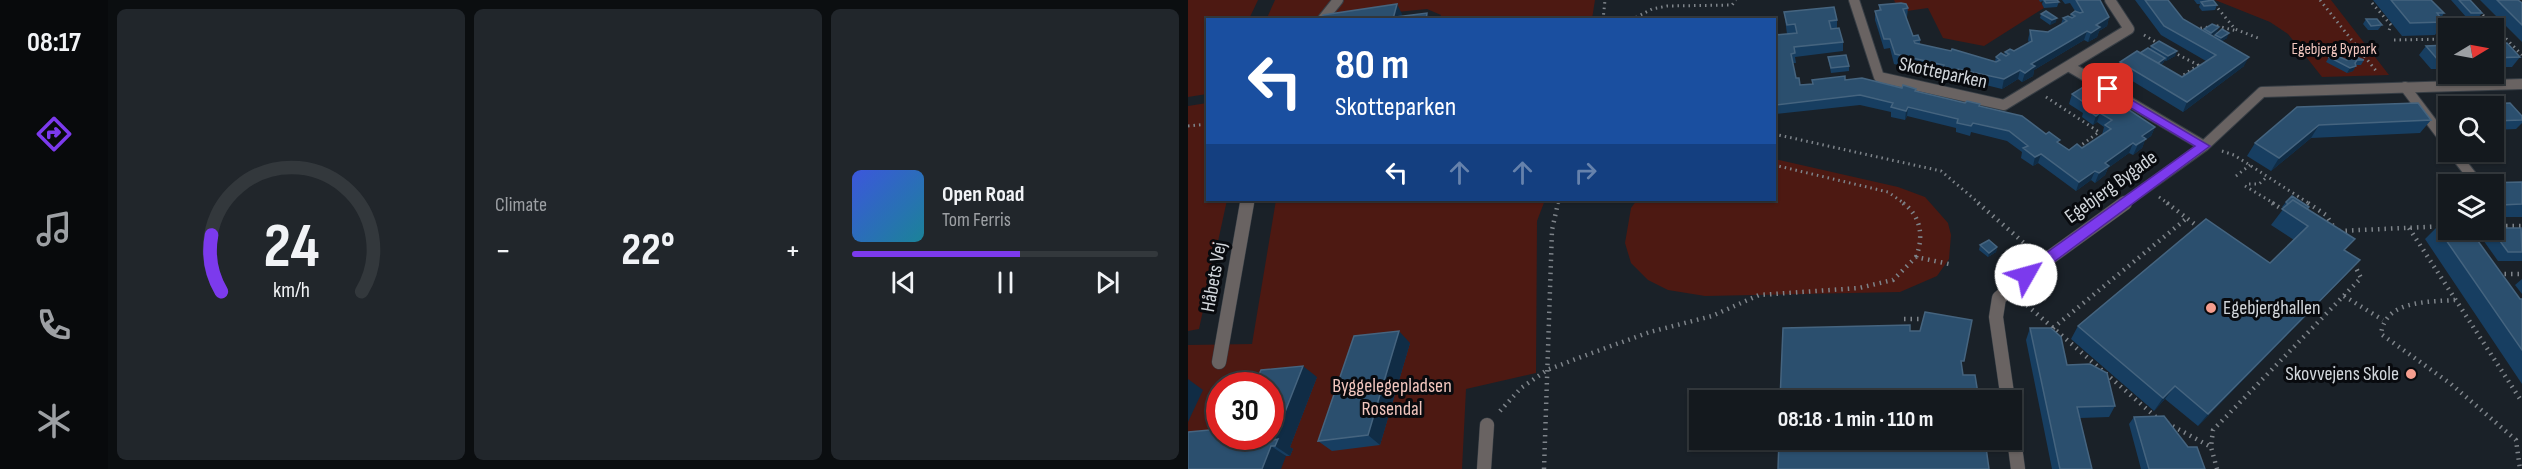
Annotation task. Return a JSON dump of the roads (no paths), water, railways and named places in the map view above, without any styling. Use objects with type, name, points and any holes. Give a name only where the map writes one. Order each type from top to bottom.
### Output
[{"type":"street","points":[[1324,18],[1338,0]]},
{"type":"street","name":"Skotteparken","points":[[1854,0],[1879,77],[2004,105],[2129,30],[2110,0]]},
{"type":"street","points":[[2070,67],[2204,146]]},
{"type":"street","name":"Egebjerg Bygade","points":[[2007,390],[1996,317],[1999,298],[2044,261],[2204,146],[2262,92],[2387,87],[2520,87]]},
{"type":"street","points":[[2405,87],[2438,131]]},
{"type":"street","points":[[2461,162],[2470,174]]},
{"type":"street","name":"Håbets Vej","points":[[1219,362],[1248,201]]},
{"type":"street","points":[[1484,469],[1487,425]]},
{"type":"street","points":[[2015,450],[2018,469]]},
{"type":"place","name":"Egebjerghallen","points":[[2211,308]]},
{"type":"place","name":"Skovvejens Skole","points":[[2411,374]]},
{"type":"park label","name":"Egebjerg Bypark","points":[[2334,49]]},
{"type":"park label","name":"Byggelegepladsen Rosendal","points":[[1392,398]]}]
